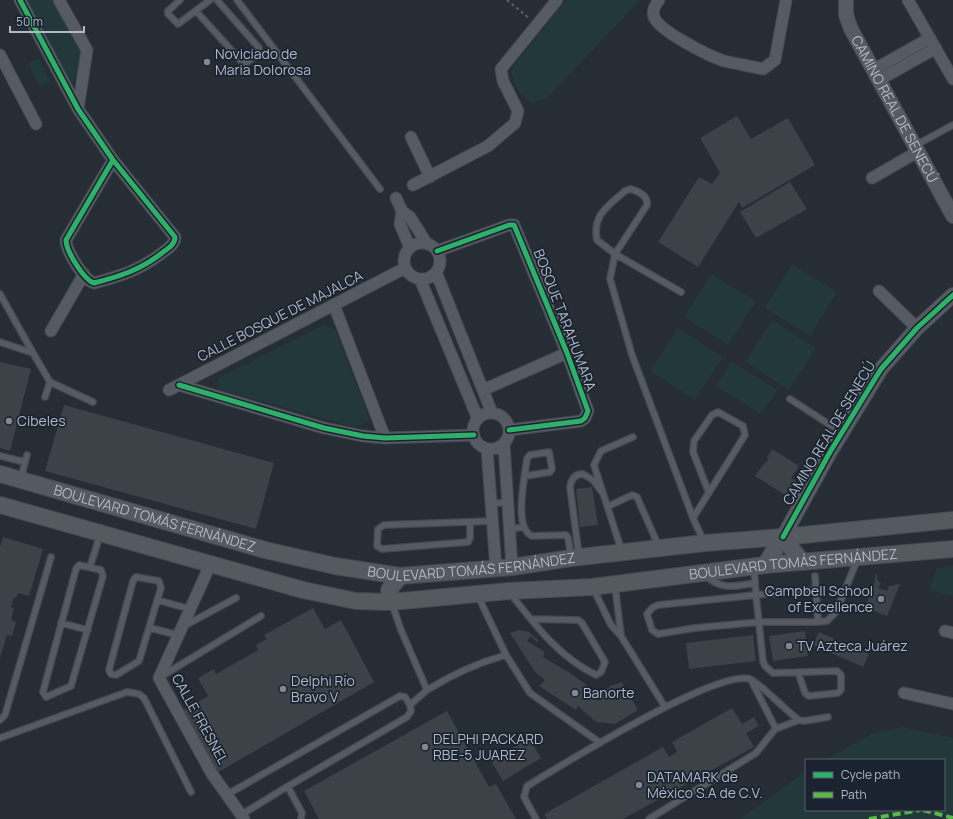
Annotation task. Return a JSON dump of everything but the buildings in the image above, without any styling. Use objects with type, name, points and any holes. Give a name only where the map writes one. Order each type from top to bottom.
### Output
[{"type":"main road","name":"BOULEVARD TOMÁS FERNÁNDEZ","points":[[0,474],[265,550],[335,566],[400,576],[512,568],[575,558],[622,554],[705,543],[783,537],[953,520]]},
{"type":"main road","name":"BOULEVARD TOMÁS FERNÁNDEZ","points":[[0,505],[303,590],[356,601],[391,602],[509,591],[592,587],[759,566],[953,549]]},
{"type":"main road","points":[[759,566],[783,537],[802,562]]},
{"type":"main road","points":[[391,602],[389,590],[400,576]]},
{"type":"street","points":[[20,0],[78,109],[113,160],[174,235],[175,240],[171,245],[145,266],[122,276],[94,283],[89,281],[68,251],[66,240],[113,160]]},
{"type":"street","points":[[59,0],[87,50],[78,109]]},
{"type":"street","points":[[413,185],[488,146],[515,123],[518,111],[503,81],[501,69],[557,0]]},
{"type":"street","points":[[659,0],[655,5],[654,13],[657,22],[665,29],[694,48],[723,60],[763,69],[772,64],[777,54],[786,0]]},
{"type":"street","name":"CAMINO REAL DE SENECÚ","points":[[846,0],[846,15],[851,29],[953,216]]},
{"type":"street","points":[[908,0],[953,79]]},
{"type":"street","points":[[876,75],[930,38]]},
{"type":"street","points":[[876,75],[936,48]]},
{"type":"street","points":[[0,55],[36,124]]},
{"type":"street","points":[[410,137],[430,177]]},
{"type":"street","points":[[872,178],[917,148]]},
{"type":"street","points":[[396,198],[402,211],[410,217],[427,244],[437,251],[440,261],[436,272],[431,277],[420,279],[414,277],[406,268],[404,259],[410,248],[421,243],[427,244]]},
{"type":"street","points":[[402,211],[400,224],[410,248]]},
{"type":"street","name":"BOSQUE TARAHUMARA","points":[[437,251],[509,225],[515,227],[566,353],[588,411],[585,418],[581,421],[509,430]]},
{"type":"street","name":"CALLE BOSQUE DE MAJALCA","points":[[168,390],[406,268]]},
{"type":"street","points":[[436,272],[492,413]]},
{"type":"street","points":[[51,332],[84,274]]},
{"type":"street","points":[[420,279],[478,419]]},
{"type":"street","points":[[879,291],[917,328]]},
{"type":"street","name":"CAMINO REAL DE SENECÚ","points":[[783,537],[842,432],[881,370],[917,328],[953,295]]},
{"type":"street","points":[[334,305],[385,438]]},
{"type":"street","points":[[483,390],[566,353]]},
{"type":"street","points":[[179,385],[324,428],[385,438],[474,435]]},
{"type":"street","points":[[504,444],[493,449],[487,449],[476,441],[473,429],[478,419],[483,415],[492,413],[498,414],[506,420],[509,430],[504,444],[512,568]]},
{"type":"street","points":[[487,449],[496,569]]},
{"type":"street","name":"CALLE FRESNEL","points":[[210,563],[159,678],[212,774],[228,794],[243,817]]},
{"type":"street","points":[[904,693],[953,704]]},
{"type":"lane","points":[[180,0],[168,11],[168,14],[175,23],[181,22],[210,0]]},
{"type":"lane","points":[[196,11],[242,62],[246,63],[250,61],[258,54],[259,48],[217,0]]},
{"type":"lane","points":[[236,0],[380,190]]},
{"type":"lane","points":[[917,148],[953,125]]},
{"type":"lane","points":[[681,292],[615,254],[597,240],[595,230],[599,217],[625,191],[630,189],[636,190],[648,200],[647,205],[615,254],[610,279],[632,355],[693,518],[705,543]]},
{"type":"lane","points":[[0,294],[50,382],[93,402]]},
{"type":"lane","points":[[0,342],[33,353]]},
{"type":"lane","points":[[45,397],[50,382]]},
{"type":"lane","points":[[790,399],[842,432]]},
{"type":"lane","points":[[693,518],[709,493],[746,435],[743,426],[718,412],[712,415],[693,445],[693,452],[709,493]]},
{"type":"lane","points":[[622,554],[609,506],[594,465],[601,451],[633,437]]},
{"type":"lane","points":[[525,476],[550,472],[552,469],[549,452],[530,454],[527,459],[522,496],[524,527],[528,534],[532,536],[566,535],[575,558]]},
{"type":"lane","points":[[21,480],[27,455]]},
{"type":"lane","points":[[0,456],[25,462]]},
{"type":"lane","points":[[575,558],[570,488],[571,481],[579,474],[588,476],[606,499]]},
{"type":"lane","points":[[609,506],[632,496],[637,497],[660,548]]},
{"type":"lane","points":[[491,504],[508,502]]},
{"type":"lane","points":[[470,522],[470,538],[468,542],[382,549],[377,546],[378,530],[384,525],[492,521]]},
{"type":"lane","points":[[510,529],[524,527]]},
{"type":"lane","points":[[90,567],[100,533]]},
{"type":"lane","points":[[0,720],[5,715],[51,557]]},
{"type":"lane","points":[[816,590],[658,606],[652,608],[647,614],[652,630],[658,634],[695,628],[759,622],[827,621],[836,612],[859,557]]},
{"type":"lane","points":[[79,565],[90,567],[101,570],[103,576],[71,686],[46,697],[43,695],[43,692],[76,569],[79,565]]},
{"type":"lane","points":[[759,566],[756,583],[756,595],[765,666],[773,673],[798,672],[837,671],[841,675],[840,690],[838,693],[809,696],[805,693],[798,672]]},
{"type":"lane","points":[[704,574],[719,585],[735,586],[756,583]]},
{"type":"lane","points":[[815,576],[818,622]]},
{"type":"lane","points":[[136,577],[158,581],[161,588],[150,628],[139,661],[116,675],[111,674],[109,670],[133,581],[136,577]]},
{"type":"lane","points":[[615,584],[621,636]]},
{"type":"lane","points":[[592,587],[611,625],[621,636],[665,707]]},
{"type":"lane","points":[[509,591],[531,619],[565,656],[596,675],[601,672],[605,662],[582,623],[578,620],[531,619]]},
{"type":"lane","points":[[477,594],[506,655],[530,693],[599,742]]},
{"type":"lane","points":[[150,628],[180,631],[236,598]]},
{"type":"lane","points":[[157,600],[190,609]]},
{"type":"lane","points":[[391,602],[401,630],[427,690]]},
{"type":"lane","points":[[159,678],[260,616]]},
{"type":"lane","points":[[62,623],[88,630]]},
{"type":"lane","points":[[410,705],[427,690],[448,677],[480,662],[506,655]]},
{"type":"lane","points":[[536,819],[524,796],[527,786],[599,742],[665,707],[732,678],[751,679],[799,720]]},
{"type":"lane","points":[[751,679],[776,728]]},
{"type":"lane","points":[[0,738],[127,692],[134,692],[144,698],[191,792]]},
{"type":"lane","points":[[228,794],[400,696],[405,696],[410,705],[411,711],[407,717],[285,788],[243,817]]},
{"type":"lane","points":[[649,819],[756,753],[776,728],[799,720],[804,721],[828,717]]},
{"type":"lane","points":[[285,788],[289,789],[302,813],[301,819]]},
{"type":"path","points":[[507,0],[537,24]]},
{"type":"green space","points":[[24,0],[53,0],[81,51],[80,67],[73,83],[67,79]]},
{"type":"green space","points":[[566,0],[640,0],[548,97],[532,104],[517,89],[513,81],[511,69]]},
{"type":"green space","points":[[39,58],[50,82],[39,87],[29,63]]},
{"type":"green space","points":[[792,264],[837,292],[810,336],[765,308]]},
{"type":"green space","points":[[711,274],[756,301],[728,345],[684,317]]},
{"type":"green space","points":[[772,320],[816,348],[789,390],[745,362]]},
{"type":"green space","points":[[324,325],[335,329],[370,421],[354,427],[217,389],[219,378]]},
{"type":"green space","points":[[678,328],[723,357],[695,400],[650,371]]},
{"type":"green space","points":[[731,361],[777,390],[761,414],[716,386]]},
{"type":"green space","points":[[953,566],[953,596],[929,590],[937,568]]},
{"type":"green space","points":[[902,727],[953,738],[953,819],[740,819],[805,772],[805,811],[945,811],[945,759],[827,759],[872,734]]},
{"type":"marked path","points":[[869,819],[914,811]]},
{"type":"marked path","points":[[927,811],[953,818]]},
{"type":"cycle path","points":[[20,0],[78,109],[113,160],[175,237],[174,242],[170,246],[146,264],[122,275],[94,283],[85,277],[72,258],[66,240],[113,160]]},
{"type":"cycle path","points":[[437,251],[509,225],[514,225],[567,353],[588,411],[585,418],[581,421],[509,430]]},
{"type":"cycle path","points":[[783,537],[830,452],[881,369],[917,328],[953,295]]},
{"type":"cycle path","points":[[179,385],[324,428],[363,436],[385,438],[474,435]]},
{"type":"place","name":"Noviciado de Maria Dolorosa","points":[[207,62]]},
{"type":"place","name":"Cibeles","points":[[9,421]]},
{"type":"place","name":"Campbell School of Excellence","points":[[881,599]]},
{"type":"place","name":"TV Azteca Juárez","points":[[789,646]]},
{"type":"place","name":"Delphi Río Bravo V","points":[[283,689]]},
{"type":"place","name":"Banorte","points":[[575,693]]},
{"type":"place","name":"DELPHI PACKARD RBE-5 JUAREZ","points":[[425,747]]},
{"type":"place","name":"DATAMARK de México S.A de C.V.","points":[[639,785]]}]
